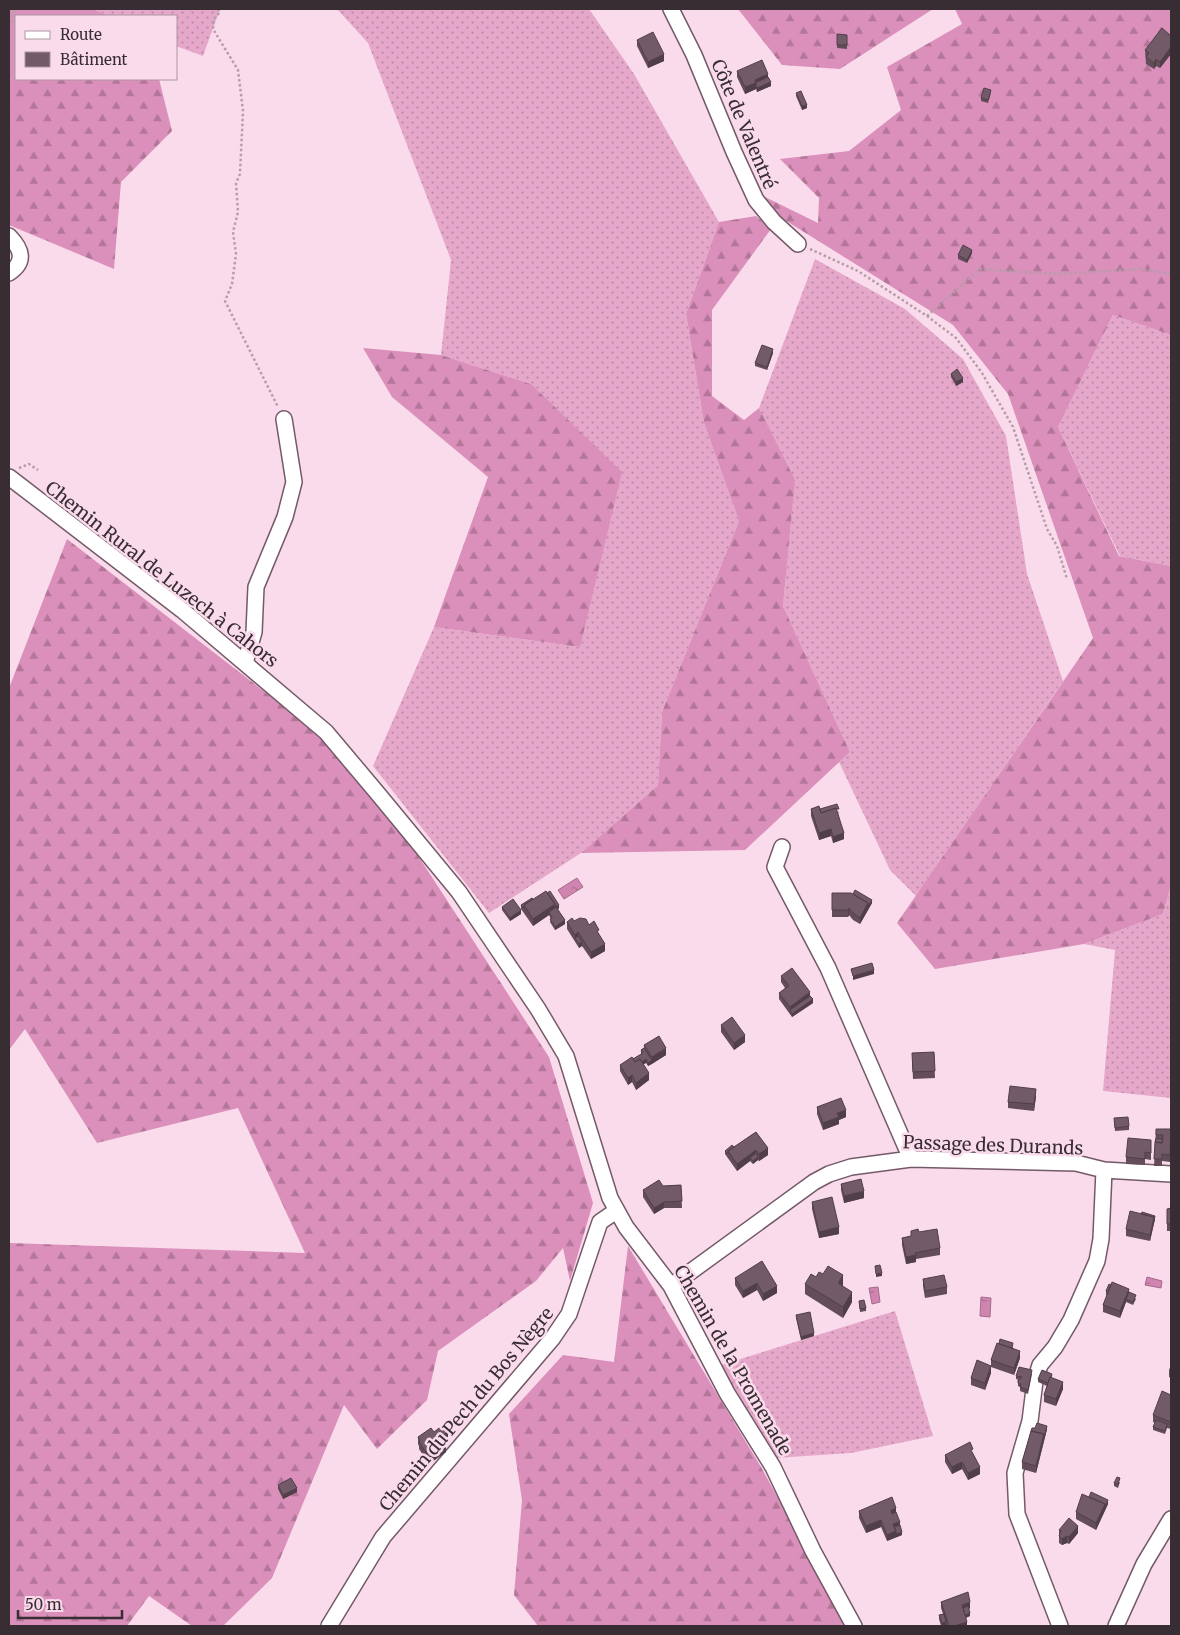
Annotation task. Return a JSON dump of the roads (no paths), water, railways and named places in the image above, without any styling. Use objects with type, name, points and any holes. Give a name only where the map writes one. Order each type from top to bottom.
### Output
[{"type":"street","name":"Côte de Valentré","points":[[671,9],[694,55],[756,200],[774,222],[798,244]]},
{"type":"street","points":[[9,236],[17,244],[21,260],[17,268],[9,273]]},
{"type":"street","points":[[245,663],[254,632],[256,587],[285,516],[294,482],[284,419]]},
{"type":"street","name":"Chemin Rural de Luzech à Cahors","points":[[9,477],[182,610],[326,732],[459,892],[484,930]]},
{"type":"street","points":[[782,846],[775,867],[828,968],[912,1159]]},
{"type":"street","name":"Chemin de la Promenade","points":[[484,930],[538,1009],[566,1056],[610,1198],[616,1211],[671,1286],[727,1393],[773,1467],[813,1551],[854,1626]]},
{"type":"street","name":"Passage des Durands","points":[[671,1286],[814,1182],[851,1167],[912,1159],[1076,1163],[1104,1170],[1171,1174]]},
{"type":"street","points":[[1060,1626],[1017,1514],[1016,1473],[1030,1421],[1035,1381],[1040,1365],[1055,1347],[1071,1320],[1098,1261],[1101,1239],[1104,1170]]},
{"type":"street","name":"Chemin du Pech du Bos Nègre","points":[[329,1626],[383,1537],[552,1339],[569,1314],[600,1222],[616,1211]]},
{"type":"street","points":[[1116,1626],[1144,1564],[1171,1519]]},
{"type":"water","points":[[577,878],[583,887],[564,899],[558,890]]},
{"type":"water","points":[[1147,1277],[1162,1281],[1161,1288],[1145,1285]]},
{"type":"water","points":[[878,1287],[880,1302],[872,1304],[869,1288]]},
{"type":"water","points":[[981,1297],[991,1298],[990,1317],[980,1316]]}]
